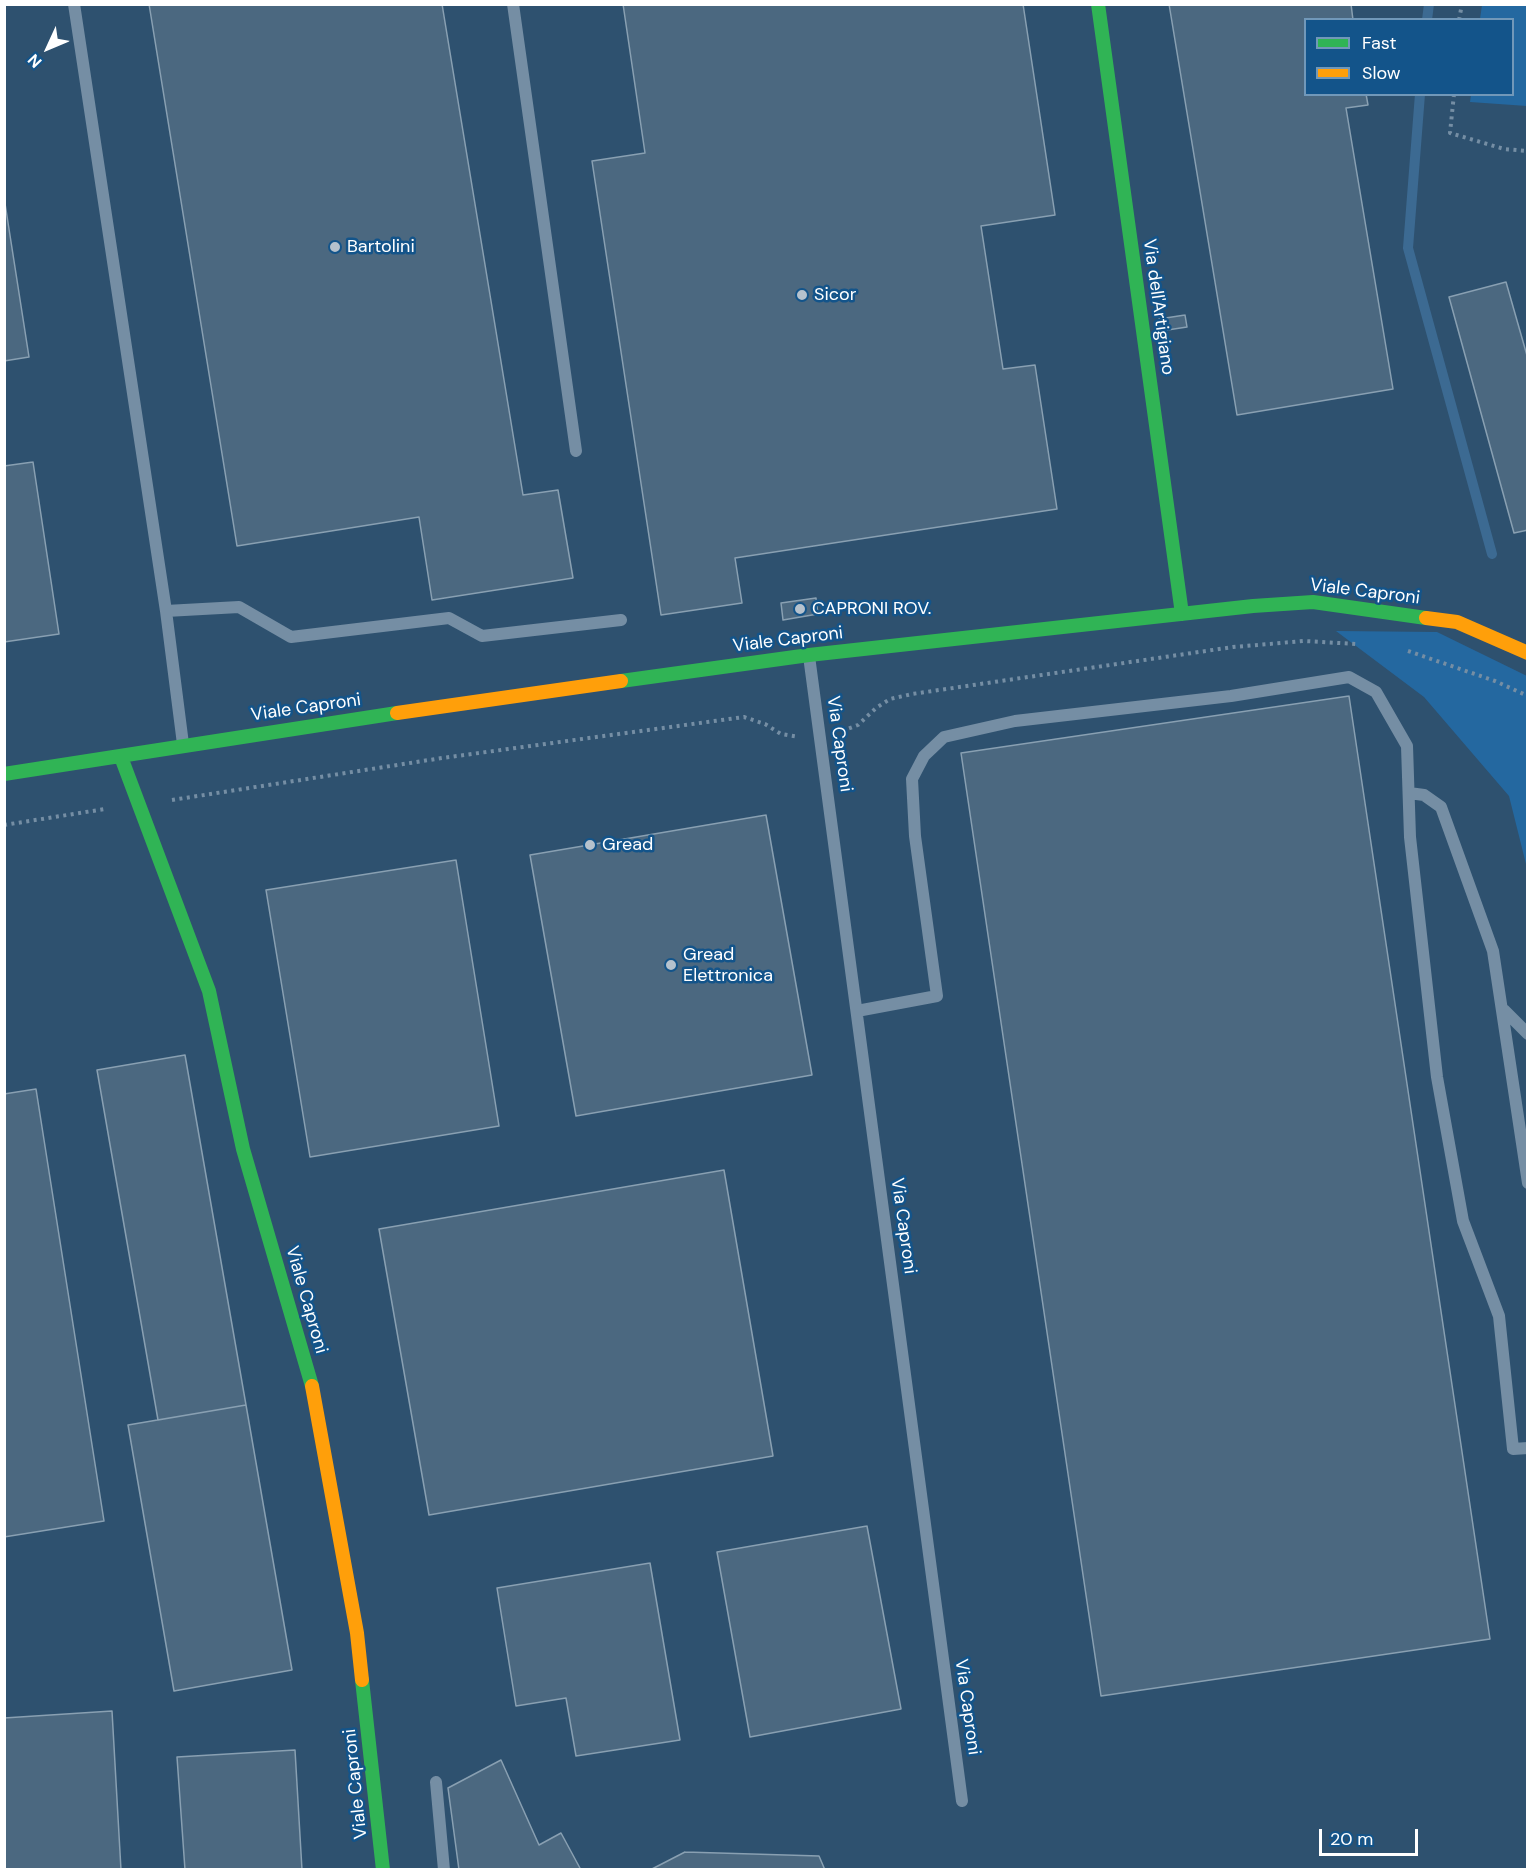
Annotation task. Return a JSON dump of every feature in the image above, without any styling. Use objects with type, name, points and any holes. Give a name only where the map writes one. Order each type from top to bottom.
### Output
[{"type":"street","name":"Via dell'Artigiano","points":[[1098,4],[1182,614]]},
{"type":"street","name":"Viale Caproni","points":[[4,774],[121,757],[183,744],[809,655],[1313,602],[1457,622],[1527,653]]},
{"type":"street","name":"Viale Caproni","points":[[121,757],[208,991],[243,1149],[312,1386],[357,1633],[383,1869]]},
{"type":"lane","points":[[75,4],[166,611],[183,744]]},
{"type":"lane","points":[[513,4],[576,451]]},
{"type":"lane","points":[[166,611],[239,608],[291,637],[449,618],[482,636],[621,620]]},
{"type":"lane","name":"Via Caproni","points":[[809,655],[962,1801]]},
{"type":"lane","points":[[856,1011],[937,996],[915,836],[912,779],[924,756],[944,737],[1015,721],[1231,696],[1349,677],[1376,692],[1407,746],[1410,837],[1437,1077],[1461,1210],[1499,1316],[1513,1449],[1527,1448]]},
{"type":"lane","points":[[1409,793],[1424,795],[1441,807],[1493,951],[1504,1010],[1527,1183]]},
{"type":"lane","points":[[1504,1010],[1527,1034]]},
{"type":"lane","points":[[436,1782],[444,1869]]},
{"type":"path","points":[[1454,96],[1450,133],[1504,148],[1527,151]]},
{"type":"path","points":[[837,732],[851,730],[890,699],[912,694],[1233,647],[1304,641],[1361,645]]},
{"type":"path","points":[[1403,650],[1422,654],[1495,681],[1527,696]]},
{"type":"path","points":[[4,825],[744,717],[765,724],[781,734],[803,737]]},
{"type":"shaded area","points":[[1482,5],[1527,5],[1527,106],[1470,102],[1471,96],[1514,96],[1514,18],[1480,18]]},
{"type":"shaded area","points":[[1336,631],[1437,632],[1527,676],[1527,868],[1509,796],[1424,697]]},
{"type":"building","name":"Bartolini","points":[[149,4],[442,4],[523,495],[558,490],[573,578],[432,600],[419,517],[237,546]]},
{"type":"building","name":"Sicor","points":[[623,4],[1023,4],[1055,215],[981,226],[1003,369],[1035,365],[1057,509],[735,558],[742,603],[661,615],[592,161],[645,153]]},
{"type":"building","points":[[1169,4],[1351,4],[1353,18],[1304,18],[1304,96],[1366,96],[1368,105],[1346,108],[1393,389],[1237,415]]},
{"type":"building","points":[[4,197],[29,357],[4,361]]},
{"type":"building","points":[[1506,282],[1528,359],[1528,530],[1514,533],[1449,297]]},
{"type":"building","points":[[1185,315],[1187,327],[1161,331],[1159,319]]},
{"type":"building","points":[[33,462],[59,634],[4,642],[4,466]]},
{"type":"building","name":"CAPRONI ROV.","points":[[816,598],[818,614],[783,620],[781,603]]},
{"type":"building","points":[[1349,696],[1490,1639],[1101,1696],[961,753]]},
{"type":"building","name":"Gread Elettronica","points":[[766,815],[812,1075],[576,1116],[530,855]]},
{"type":"building","points":[[456,860],[499,1126],[310,1157],[266,890]]},
{"type":"building","points":[[185,1055],[246,1405],[158,1420],[97,1070]]},
{"type":"building","points":[[36,1089],[104,1521],[4,1537],[4,1094]]},
{"type":"building","points":[[724,1170],[773,1456],[429,1515],[379,1229]]},
{"type":"building","points":[[246,1405],[292,1670],[174,1691],[128,1425]]},
{"type":"building","points":[[867,1526],[901,1709],[750,1737],[717,1552]]},
{"type":"building","points":[[650,1563],[680,1740],[576,1756],[566,1698],[516,1706],[497,1588]]},
{"type":"building","points":[[112,1711],[121,1870],[4,1870],[4,1718]]},
{"type":"building","points":[[295,1750],[302,1870],[185,1870],[177,1757]]},
{"type":"building","points":[[501,1760],[539,1845],[561,1833],[581,1870],[459,1870],[448,1788]]},
{"type":"building","points":[[685,1852],[819,1856],[825,1870],[650,1870]]},
{"type":"waterway","points":[[1427,18],[1429,4]]},
{"type":"waterway","points":[[1420,96],[1408,248],[1492,554]]},
{"type":"traffic: fast","points":[[1098,4],[1182,614]]},
{"type":"traffic: fast","points":[[621,681],[809,655],[1253,606],[1313,602],[1426,618]]},
{"type":"traffic: fast","points":[[4,774],[397,713]]},
{"type":"traffic: fast","points":[[121,757],[209,991],[243,1149],[312,1386]]},
{"type":"traffic: fast","points":[[362,1680],[383,1870]]},
{"type":"traffic: slow","points":[[1426,618],[1457,622],[1528,653]]},
{"type":"traffic: slow","points":[[397,713],[621,681]]},
{"type":"traffic: slow","points":[[312,1386],[357,1633],[362,1680]]},
{"type":"place","name":"Bartolini","points":[[335,247]]},
{"type":"place","name":"Sicor","points":[[802,295]]},
{"type":"place","name":"CAPRONI ROV.","points":[[800,609]]},
{"type":"place","name":"Gread","points":[[590,845]]},
{"type":"place","name":"Gread Elettronica","points":[[671,965]]}]
